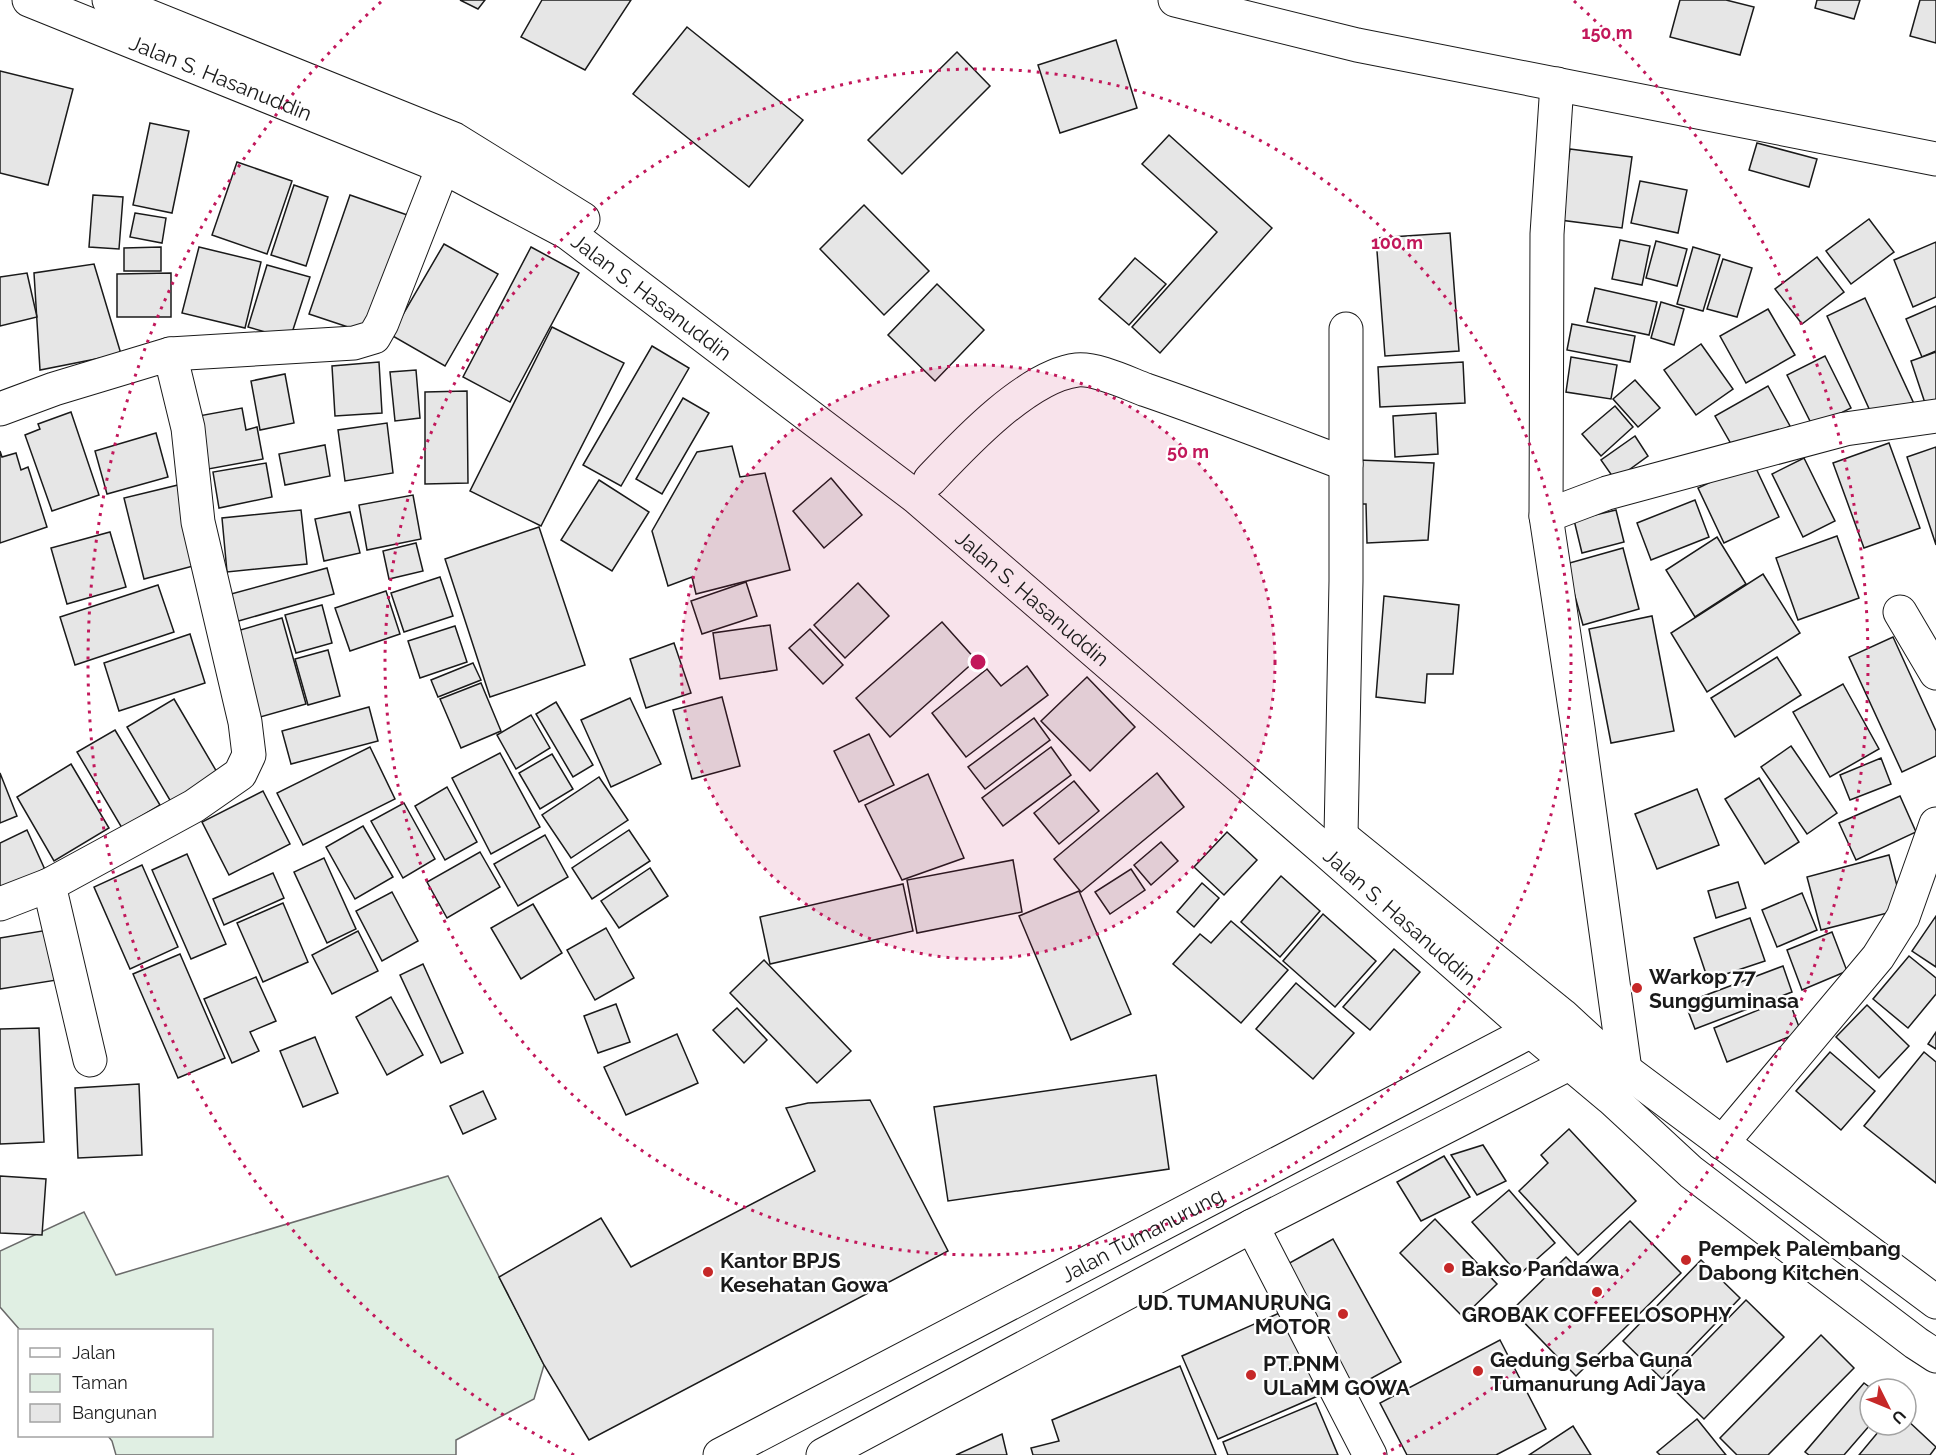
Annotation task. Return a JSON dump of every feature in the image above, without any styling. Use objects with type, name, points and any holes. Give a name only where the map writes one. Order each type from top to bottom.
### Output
[{"type":"main road","name":"Jalan S. Hasanuddin","points":[[29,0],[442,167],[568,233],[916,497],[1318,844],[1530,1031],[1585,1056],[1625,1070],[1936,1302]]},
{"type":"main road","name":"Jalan S. Hasanuddin","points":[[109,0],[454,139],[579,216],[930,480],[1341,836],[1562,1015],[1585,1056],[1691,1172],[1936,1356]]},
{"type":"main road","points":[[1174,0],[1357,45],[1936,159]]},
{"type":"main road","points":[[1557,84],[1547,234],[1546,516],[1625,1070]]},
{"type":"main road","points":[[0,409],[54,389],[170,354],[354,343],[374,337],[382,323],[442,167]]},
{"type":"main road","points":[[1341,836],[1346,329]]},
{"type":"main road","points":[[0,904],[49,885],[194,806],[240,774],[249,755],[245,722],[198,522],[188,428],[170,354]]},
{"type":"main road","points":[[930,480],[968,440],[1033,387],[1077,370],[1088,370],[1124,382],[1346,464]]},
{"type":"main road","points":[[1546,516],[1607,494],[1845,429],[1936,416]]},
{"type":"main road","points":[[1900,612],[1936,673]]},
{"type":"main road","points":[[1722,1143],[1878,957],[1903,917],[1936,824]]},
{"type":"main road","points":[[49,885],[90,1060]]},
{"type":"main road","name":"Jalan Tumanurung","points":[[720,1455],[1562,1015]]},
{"type":"main road","points":[[823,1455],[1252,1226],[1585,1056]]},
{"type":"main road","points":[[1252,1226],[1370,1455]]},
{"type":"green space","points":[[448,1176],[544,1365],[534,1399],[456,1440],[456,1455],[116,1455],[109,1437],[213,1437],[213,1329],[19,1329],[0,1307],[0,1251],[84,1212],[116,1275]]},
{"type":"building","points":[[460,0],[485,0],[478,9]]},
{"type":"building","points":[[542,0],[631,0],[585,70],[521,37]]},
{"type":"building","points":[[1680,0],[1726,0],[1754,7],[1740,55],[1670,37]]},
{"type":"building","points":[[1817,0],[1860,0],[1854,19],[1815,8]]},
{"type":"building","points":[[1920,0],[1936,0],[1936,43],[1910,36]]},
{"type":"building","points":[[687,27],[803,120],[749,187],[633,94]]},
{"type":"building","points":[[1116,40],[1137,108],[1060,133],[1038,65]]},
{"type":"building","points":[[957,52],[990,86],[902,174],[868,140]]},
{"type":"building","points":[[0,71],[73,89],[48,185],[0,173]]},
{"type":"building","points":[[150,123],[189,131],[172,213],[133,205]]},
{"type":"building","points":[[1169,135],[1272,228],[1160,353],[1132,327],[1217,232],[1142,164]]},
{"type":"building","points":[[1757,143],[1817,159],[1809,187],[1749,170]]},
{"type":"building","points":[[1570,149],[1632,157],[1622,228],[1560,220]]},
{"type":"building","points":[[237,162],[292,181],[267,254],[212,235]]},
{"type":"building","points":[[1640,181],[1687,190],[1678,233],[1631,223]]},
{"type":"building","points":[[294,185],[328,197],[306,266],[271,255]]},
{"type":"building","points":[[93,195],[123,197],[119,249],[89,247]]},
{"type":"building","points":[[350,195],[413,217],[372,335],[309,314]]},
{"type":"building","points":[[864,205],[929,271],[884,315],[820,249]]},
{"type":"building","points":[[135,213],[166,218],[162,243],[130,237]]},
{"type":"building","points":[[1869,219],[1894,252],[1851,284],[1826,251]]},
{"type":"building","points":[[1450,233],[1459,351],[1385,356],[1376,238]]},
{"type":"building","points":[[1620,240],[1650,246],[1642,285],[1612,279]]},
{"type":"building","points":[[1656,241],[1687,249],[1677,286],[1646,278]]},
{"type":"building","points":[[1936,242],[1936,297],[1913,307],[1894,260]]},
{"type":"building","points":[[444,244],[498,274],[445,366],[391,335]]},
{"type":"building","points":[[161,247],[161,271],[124,271],[124,248]]},
{"type":"building","points":[[199,247],[261,262],[245,328],[182,313]]},
{"type":"building","points":[[531,247],[579,273],[510,402],[463,377]]},
{"type":"building","points":[[1693,247],[1720,255],[1703,311],[1677,304]]},
{"type":"building","points":[[1817,257],[1844,292],[1802,324],[1775,289]]},
{"type":"building","points":[[1135,258],[1166,284],[1129,325],[1099,299]]},
{"type":"building","points":[[1723,259],[1752,268],[1737,317],[1707,309]]},
{"type":"building","points":[[94,264],[121,354],[40,370],[34,273]]},
{"type":"building","points":[[267,265],[310,277],[290,339],[248,327]]},
{"type":"building","points":[[27,273],[37,317],[0,326],[0,277]]},
{"type":"building","points":[[171,273],[171,317],[117,317],[117,274]]},
{"type":"building","points":[[937,284],[984,330],[935,381],[888,335]]},
{"type":"building","points":[[1595,288],[1657,302],[1649,335],[1587,322]]},
{"type":"building","points":[[1865,298],[1915,406],[1876,424],[1827,316]]},
{"type":"building","points":[[1661,302],[1684,309],[1674,345],[1651,338]]},
{"type":"building","points":[[1936,306],[1936,351],[1922,357],[1906,319]]},
{"type":"building","points":[[1768,309],[1795,355],[1746,383],[1720,336]]},
{"type":"building","points":[[1572,324],[1635,336],[1630,362],[1567,350]]},
{"type":"building","points":[[552,327],[624,363],[541,526],[470,491]]},
{"type":"building","points":[[1701,344],[1733,389],[1696,415],[1664,370]]},
{"type":"building","points":[[652,346],[689,368],[621,486],[583,465]]},
{"type":"building","points":[[1936,352],[1936,406],[1927,409],[1911,361]]},
{"type":"building","points":[[1825,356],[1851,408],[1813,427],[1787,375]]},
{"type":"building","points":[[1571,357],[1617,365],[1611,399],[1566,392]]},
{"type":"building","points":[[379,362],[382,413],[335,416],[332,366]]},
{"type":"building","points":[[1463,362],[1465,403],[1380,407],[1378,367]]},
{"type":"building","points":[[416,370],[420,418],[395,421],[390,372]]},
{"type":"building","points":[[285,374],[294,423],[260,430],[251,381]]},
{"type":"building","points":[[1635,380],[1660,408],[1638,427],[1613,399]]},
{"type":"building","points":[[1768,386],[1790,426],[1738,456],[1715,416]]},
{"type":"building","points":[[467,391],[468,483],[425,484],[425,392]]},
{"type":"building","points":[[683,398],[709,413],[662,494],[636,479]]},
{"type":"building","points":[[1615,406],[1633,427],[1601,456],[1582,434]]},
{"type":"building","points":[[242,408],[246,430],[257,427],[263,459],[203,470],[193,417]]},
{"type":"building","points":[[71,412],[99,495],[52,511],[25,435],[40,429],[38,424]]},
{"type":"building","points":[[1436,413],[1438,454],[1395,457],[1393,416]]},
{"type":"building","points":[[387,423],[393,473],[345,481],[338,430]]},
{"type":"building","points":[[156,433],[168,477],[107,494],[95,451]]},
{"type":"building","points":[[1635,436],[1648,456],[1615,480],[1601,460]]},
{"type":"building","points":[[1889,443],[1920,528],[1864,548],[1833,463]]},
{"type":"building","points":[[325,445],[330,476],[285,485],[279,454]]},
{"type":"building","points":[[732,446],[740,477],[765,473],[790,570],[696,594],[692,577],[668,586],[652,531],[697,452]]},
{"type":"building","points":[[1936,447],[1936,545],[1907,457]]},
{"type":"building","points":[[0,451],[2,457],[16,453],[21,470],[28,467],[47,527],[0,543]]},
{"type":"building","points":[[1804,458],[1835,521],[1803,537],[1772,474]]},
{"type":"building","points":[[1358,460],[1434,463],[1428,540],[1367,543],[1366,504],[1356,504]]},
{"type":"building","points":[[1753,462],[1779,517],[1724,543],[1698,488]]},
{"type":"building","points":[[266,463],[272,497],[219,508],[213,472]]},
{"type":"building","points":[[831,478],[862,515],[824,548],[793,511]]},
{"type":"building","points":[[599,480],[649,512],[612,571],[561,540]]},
{"type":"building","points":[[178,485],[197,565],[144,579],[124,498]]},
{"type":"building","points":[[413,495],[421,539],[367,550],[359,505]]},
{"type":"building","points":[[1695,500],[1709,537],[1651,560],[1637,523]]},
{"type":"building","points":[[301,510],[307,564],[227,572],[222,518]]},
{"type":"building","points":[[1616,510],[1624,542],[1582,553],[1574,520]]},
{"type":"building","points":[[350,512],[360,553],[324,561],[315,519]]},
{"type":"building","points":[[539,527],[585,665],[490,697],[445,559]]},
{"type":"building","points":[[110,532],[126,587],[67,604],[51,548]]},
{"type":"building","points":[[1837,536],[1859,598],[1798,620],[1776,558]]},
{"type":"building","points":[[1717,537],[1746,584],[1695,617],[1666,570]]},
{"type":"building","points":[[416,543],[423,571],[389,579],[383,551]]},
{"type":"building","points":[[1623,548],[1639,609],[1583,625],[1566,564]]},
{"type":"building","points":[[327,568],[334,594],[228,624],[220,597]]},
{"type":"building","points":[[1763,574],[1800,633],[1707,692],[1671,633]]},
{"type":"building","points":[[440,577],[453,616],[404,632],[391,593]]},
{"type":"building","points":[[746,582],[757,616],[702,634],[691,601]]},
{"type":"building","points":[[858,583],[889,616],[845,658],[814,625]]},
{"type":"building","points":[[158,585],[174,632],[75,665],[60,617]]},
{"type":"building","points":[[386,591],[400,634],[350,651],[335,608]]},
{"type":"building","points":[[1384,596],[1459,605],[1453,674],[1427,674],[1425,703],[1376,697]]},
{"type":"building","points":[[322,605],[332,643],[296,653],[285,615]]},
{"type":"building","points":[[1652,616],[1674,731],[1611,743],[1589,629]]},
{"type":"building","points":[[282,618],[306,704],[253,719],[230,633]]},
{"type":"building","points":[[942,622],[976,660],[890,737],[856,698]]},
{"type":"building","points":[[770,625],[777,670],[720,679],[713,633]]},
{"type":"building","points":[[455,626],[467,662],[420,678],[408,641]]},
{"type":"building","points":[[810,629],[843,665],[823,684],[789,648]]},
{"type":"building","points":[[190,634],[205,683],[119,711],[104,663]]},
{"type":"building","points":[[1893,637],[1936,731],[1936,756],[1902,772],[1849,657]]},
{"type":"building","points":[[674,643],[691,693],[646,708],[630,659]]},
{"type":"building","points":[[328,650],[340,696],[308,705],[295,659]]},
{"type":"building","points":[[1777,657],[1801,695],[1735,737],[1711,698]]},
{"type":"building","points":[[473,663],[481,680],[438,697],[431,680]]},
{"type":"building","points":[[1027,666],[1048,695],[966,757],[932,713],[987,669],[1001,686]]},
{"type":"building","points":[[1087,677],[1135,727],[1090,771],[1041,721]]},
{"type":"building","points":[[481,683],[501,731],[461,748],[440,699]]},
{"type":"building","points":[[1843,684],[1879,749],[1830,777],[1793,712]]},
{"type":"building","points":[[722,697],[740,766],[692,779],[673,710]]},
{"type":"building","points":[[630,698],[661,764],[611,787],[581,720]]},
{"type":"building","points":[[174,699],[221,779],[174,807],[127,727]]},
{"type":"building","points":[[556,702],[593,765],[573,777],[536,714]]},
{"type":"building","points":[[369,707],[378,741],[291,764],[282,731]]},
{"type":"building","points":[[531,715],[550,748],[516,769],[497,735]]},
{"type":"building","points":[[1034,718],[1050,740],[985,789],[968,767]]},
{"type":"building","points":[[115,730],[160,805],[122,828],[77,752]]},
{"type":"building","points":[[869,734],[894,785],[859,802],[834,751]]},
{"type":"building","points":[[1791,746],[1837,813],[1807,834],[1761,767]]},
{"type":"building","points":[[370,747],[395,799],[303,845],[277,793]]},
{"type":"building","points":[[1051,747],[1071,775],[1003,826],[982,798]]},
{"type":"building","points":[[500,753],[540,827],[491,854],[452,778]]},
{"type":"building","points":[[552,754],[573,789],[540,809],[519,773]]},
{"type":"building","points":[[1881,758],[1891,784],[1850,800],[1840,775]]},
{"type":"building","points":[[71,764],[109,828],[54,861],[17,797]]},
{"type":"building","points":[[0,773],[17,816],[0,823]]},
{"type":"building","points":[[1157,773],[1184,807],[1081,892],[1054,859]]},
{"type":"building","points":[[928,774],[964,858],[902,880],[865,805]]},
{"type":"building","points":[[599,777],[628,820],[571,858],[542,815]]},
{"type":"building","points":[[1759,778],[1799,842],[1765,864],[1725,799]]},
{"type":"building","points":[[1074,781],[1099,811],[1059,844],[1034,813]]},
{"type":"building","points":[[447,787],[477,842],[445,860],[415,806]]},
{"type":"building","points":[[1697,789],[1719,845],[1657,869],[1635,814]]},
{"type":"building","points":[[263,791],[290,844],[229,875],[202,822]]},
{"type":"building","points":[[1900,796],[1916,832],[1856,860],[1839,823]]},
{"type":"building","points":[[404,803],[435,859],[403,878],[371,821]]},
{"type":"building","points":[[363,826],[393,877],[355,899],[326,847]]},
{"type":"building","points":[[27,830],[46,872],[0,894],[0,843]]},
{"type":"building","points":[[629,830],[650,861],[592,899],[572,868]]},
{"type":"building","points":[[1227,832],[1257,860],[1224,895],[1194,867]]},
{"type":"building","points":[[545,835],[568,877],[518,906],[494,864]]},
{"type":"building","points":[[1161,842],[1178,861],[1151,885],[1134,865]]},
{"type":"building","points":[[480,852],[500,887],[447,918],[427,882]]},
{"type":"building","points":[[187,854],[226,944],[191,959],[152,870]]},
{"type":"building","points":[[1889,855],[1903,909],[1821,930],[1807,877]]},
{"type":"building","points":[[324,858],[356,929],[327,943],[294,872]]},
{"type":"building","points":[[1013,860],[1022,912],[917,933],[907,880]]},
{"type":"building","points":[[142,865],[178,947],[130,969],[94,887]]},
{"type":"building","points":[[650,868],[668,896],[619,928],[601,901]]},
{"type":"building","points":[[1131,869],[1145,890],[1110,914],[1095,892]]},
{"type":"building","points":[[273,873],[284,898],[224,925],[213,899]]},
{"type":"building","points":[[1281,876],[1320,911],[1280,957],[1241,922]]},
{"type":"building","points":[[1738,882],[1746,908],[1716,918],[1708,891]]},
{"type":"building","points":[[1202,883],[1219,898],[1194,927],[1177,912]]},
{"type":"building","points":[[903,884],[913,931],[770,964],[760,917]]},
{"type":"building","points":[[1079,891],[1131,1014],[1071,1040],[1019,916]]},
{"type":"building","points":[[392,892],[418,941],[382,961],[356,911]]},
{"type":"building","points":[[1802,893],[1817,930],[1777,947],[1762,910]]},
{"type":"building","points":[[283,903],[308,962],[263,982],[237,923]]},
{"type":"building","points":[[533,904],[562,953],[521,979],[491,928]]},
{"type":"building","points":[[1323,914],[1376,961],[1335,1007],[1283,961]]},
{"type":"building","points":[[1936,916],[1936,967],[1912,951]]},
{"type":"building","points":[[1750,918],[1765,961],[1708,980],[1694,938]]},
{"type":"building","points":[[1231,921],[1288,970],[1241,1023],[1173,964],[1200,934],[1211,943]]},
{"type":"building","points":[[606,928],[634,978],[595,1000],[567,950]]},
{"type":"building","points":[[48,930],[57,980],[0,989],[0,938]]},
{"type":"building","points":[[358,931],[378,971],[332,994],[312,955]]},
{"type":"building","points":[[1832,932],[1847,971],[1802,990],[1787,950]]},
{"type":"building","points":[[1394,949],[1420,972],[1370,1030],[1343,1007]]},
{"type":"building","points":[[180,954],[225,1058],[178,1078],[133,974]]},
{"type":"building","points":[[1909,956],[1936,978],[1936,994],[1908,1028],[1873,999]]},
{"type":"building","points":[[764,960],[851,1051],[817,1083],[730,993]]},
{"type":"building","points":[[423,964],[463,1053],[441,1063],[400,975]]},
{"type":"building","points":[[1783,966],[1792,992],[1695,1029],[1685,1003]]},
{"type":"building","points":[[256,977],[276,1021],[250,1032],[259,1051],[232,1063],[204,999]]},
{"type":"building","points":[[1296,983],[1354,1033],[1313,1079],[1256,1029]]},
{"type":"building","points":[[391,997],[423,1055],[387,1075],[356,1017]]},
{"type":"building","points":[[1788,998],[1801,1032],[1727,1062],[1714,1028]]},
{"type":"building","points":[[616,1004],[630,1042],[598,1053],[584,1016]]},
{"type":"building","points":[[1867,1005],[1909,1046],[1879,1078],[1836,1037]]},
{"type":"building","points":[[737,1008],[767,1040],[744,1063],[713,1030]]},
{"type":"building","points":[[39,1028],[44,1142],[0,1144],[0,1029]]},
{"type":"building","points":[[1936,1032],[1936,1049],[1928,1044]]},
{"type":"building","points":[[677,1034],[698,1083],[626,1115],[604,1067]]},
{"type":"building","points":[[315,1037],[338,1093],[303,1107],[280,1051]]},
{"type":"building","points":[[1830,1052],[1875,1091],[1841,1130],[1796,1091]]},
{"type":"building","points":[[1924,1052],[1936,1062],[1936,1183],[1864,1126]]},
{"type":"building","points":[[1156,1075],[1169,1169],[948,1201],[934,1107]]},
{"type":"building","points":[[139,1084],[142,1155],[78,1158],[75,1088]]},
{"type":"building","points":[[483,1091],[496,1119],[463,1134],[450,1106]]},
{"type":"building","name":"Kantor BPJS Kesehatan Gowa","points":[[870,1100],[948,1251],[589,1440],[544,1365],[499,1277],[601,1218],[631,1267],[815,1171],[786,1108],[808,1103]]},
{"type":"building","points":[[1569,1129],[1636,1201],[1578,1255],[1519,1191],[1548,1163],[1541,1155]]},
{"type":"building","points":[[1483,1145],[1506,1181],[1477,1195],[1451,1155]]},
{"type":"building","points":[[1444,1156],[1470,1197],[1421,1221],[1397,1182]]},
{"type":"building","points":[[0,1176],[46,1179],[42,1235],[0,1233]]},
{"type":"building","points":[[1509,1190],[1555,1243],[1519,1275],[1472,1222]]},
{"type":"building","name":"Bakso Pandawa","points":[[1435,1219],[1497,1284],[1463,1317],[1400,1253]]},
{"type":"building","name":"GROBAK COFFEELOSOPHY","points":[[1630,1221],[1681,1273],[1576,1376],[1512,1310],[1566,1257],[1579,1270]]},
{"type":"building","name":"UD. TUMANURUNG MOTOR","points":[[1333,1239],[1401,1362],[1352,1389],[1284,1266]]},
{"type":"building","points":[[1701,1260],[1740,1298],[1662,1379],[1623,1341]]},
{"type":"building","points":[[1746,1300],[1784,1337],[1704,1419],[1666,1382]]},
{"type":"building","name":"PT.PNM ULaMM GOWA","points":[[1284,1311],[1320,1395],[1218,1439],[1182,1356]]},
{"type":"building","points":[[1821,1335],[1854,1368],[1768,1455],[1737,1455],[1720,1438]]},
{"type":"building","name":"Gedung Serba Guna Tumanurung Adi Jaya","points":[[1500,1340],[1546,1429],[1496,1455],[1407,1455],[1380,1403]]},
{"type":"building","points":[[1180,1366],[1216,1455],[1033,1455],[1031,1448],[1059,1441],[1052,1420]]},
{"type":"building","points":[[1858,1390],[1860,1437],[1844,1455],[1809,1455],[1805,1452]]},
{"type":"building","points":[[1316,1403],[1338,1455],[1228,1455],[1223,1442]]},
{"type":"building","points":[[1697,1419],[1726,1455],[1660,1455],[1657,1452]]},
{"type":"building","points":[[1573,1426],[1591,1455],[1529,1455]]},
{"type":"building","points":[[1918,1430],[1936,1447],[1930,1455],[1859,1455],[1874,1437],[1918,1437]]},
{"type":"building","points":[[1002,1434],[1007,1455],[956,1455]]},
{"type":"place","name":"Warkop 77 Sungguminasa","points":[[1637,988]]},
{"type":"place","name":"Pempek Palembang Dabong Kitchen","points":[[1686,1260]]},
{"type":"place","name":"Bakso Pandawa","points":[[1449,1268]]},
{"type":"place","name":"Kantor BPJS Kesehatan Gowa","points":[[708,1272]]},
{"type":"place","name":"GROBAK COFFEELOSOPHY","points":[[1597,1292]]},
{"type":"place","name":"UD. TUMANURUNG MOTOR","points":[[1343,1314]]},
{"type":"place","name":"Gedung Serba Guna Tumanurung Adi Jaya","points":[[1478,1371]]},
{"type":"place","name":"PT.PNM ULaMM GOWA","points":[[1251,1375]]}]
